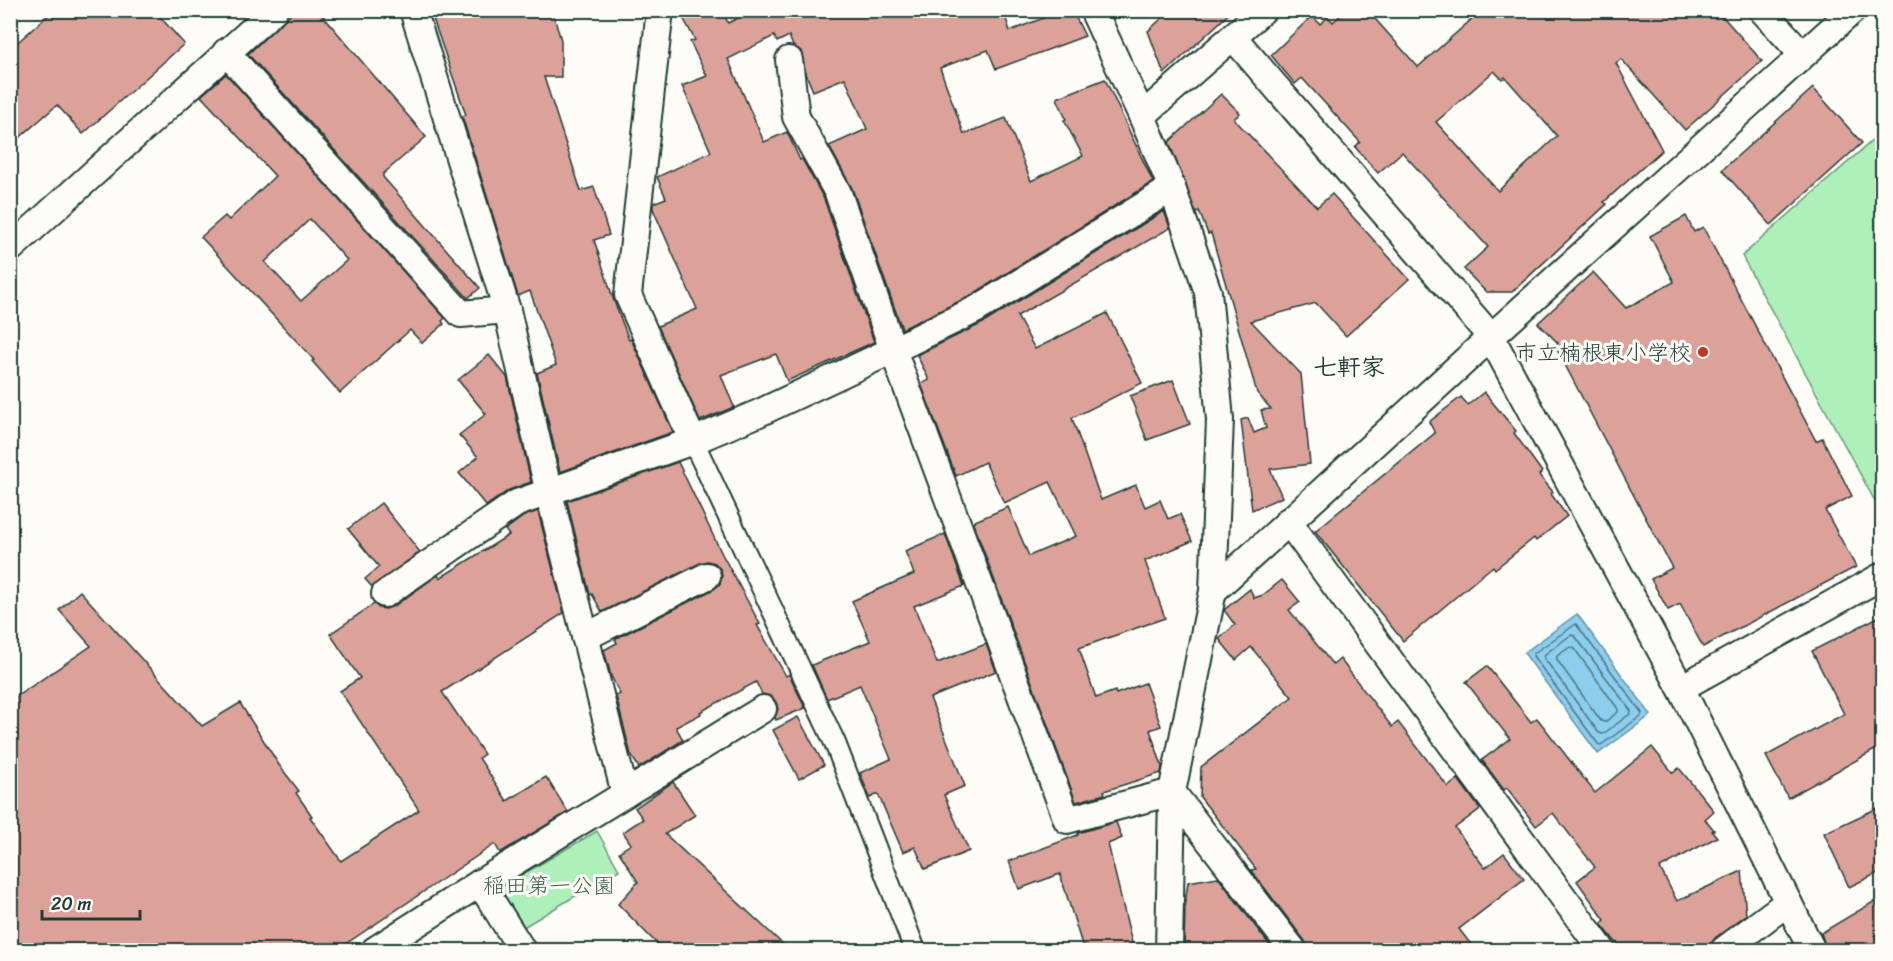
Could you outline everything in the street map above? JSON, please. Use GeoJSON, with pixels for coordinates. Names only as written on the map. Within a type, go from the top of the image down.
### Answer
{"type":"FeatureCollection","features":[{"type":"Feature","properties":{"kind":"street"},"geometry":{"type":"LineString","coordinates":[[10,249],[274,10]]}},
{"type":"Feature","properties":{"kind":"street"},"geometry":{"type":"LineString","coordinates":[[412,10],[507,310],[549,493],[625,794]]}},
{"type":"Feature","properties":{"kind":"street"},"geometry":{"type":"LineString","coordinates":[[660,10],[627,295],[835,743],[915,951]]}},
{"type":"Feature","properties":{"kind":"street"},"geometry":{"type":"LineString","coordinates":[[1093,10],[1172,188],[1208,292],[1220,420],[1213,591],[1172,792],[1169,951]]}},
{"type":"Feature","properties":{"kind":"street"},"geometry":{"type":"LineString","coordinates":[[1142,116],[1263,10]]}},
{"type":"Feature","properties":{"kind":"street"},"geometry":{"type":"LineString","coordinates":[[1762,10],[1803,56]]}},
{"type":"Feature","properties":{"kind":"street"},"geometry":{"type":"LineString","coordinates":[[1213,591],[1853,10]]}},
{"type":"Feature","properties":{"kind":"street"},"geometry":{"type":"LineString","coordinates":[[1233,37],[1491,337],[1681,688],[1812,951]]}},
{"type":"Feature","properties":{"kind":"street"},"geometry":{"type":"LineString","coordinates":[[226,52],[461,314],[507,310]]}},
{"type":"Feature","properties":{"kind":"street"},"geometry":{"type":"LineString","coordinates":[[789,60],[796,117],[837,193],[1067,820],[1172,792]]}},
{"type":"Feature","properties":{"kind":"street"},"geometry":{"type":"LineString","coordinates":[[385,594],[517,503],[693,441],[759,413],[893,350],[978,309],[1172,188]]}},
{"type":"Feature","properties":{"kind":"street"},"geometry":{"type":"LineString","coordinates":[[1288,521],[1602,951]]}},
{"type":"Feature","properties":{"kind":"street"},"geometry":{"type":"LineString","coordinates":[[585,637],[707,576]]}},
{"type":"Feature","properties":{"kind":"street"},"geometry":{"type":"LineString","coordinates":[[1681,688],[1882,576]]}},
{"type":"Feature","properties":{"kind":"street"},"geometry":{"type":"LineString","coordinates":[[375,951],[480,883],[763,709]]}},
{"type":"Feature","properties":{"kind":"street"},"geometry":{"type":"LineString","coordinates":[[1172,792],[1293,951]]}},
{"type":"Feature","properties":{"kind":"street"},"geometry":{"type":"LineString","coordinates":[[480,883],[522,951]]}},
{"type":"Feature","properties":{"kind":"street"},"geometry":{"type":"LineString","coordinates":[[1724,951],[1788,902]]}},
{"type":"Feature","properties":{"kind":"green space"},"geometry":{"type":"Polygon","coordinates":[[[1882,132],[1882,504],[1878,507],[1742,256],[1882,132]]]}},
{"type":"Feature","properties":{"kind":"green space","name":"稲田第一公園"},"geometry":{"type":"Polygon","coordinates":[[[597,831],[619,870],[522,928],[498,889],[597,831]]]}},
{"type":"Feature","properties":{"kind":"water"},"geometry":{"type":"Polygon","coordinates":[[[1577,614],[1651,715],[1598,754],[1524,653],[1577,614]]]}},
{"type":"Feature","properties":{"kind":"building"},"geometry":{"type":"Polygon","coordinates":[[[54,10],[154,10],[184,44],[83,134],[57,105],[10,146],[10,49],[54,10]]]}},
{"type":"Feature","properties":{"kind":"building"},"geometry":{"type":"Polygon","coordinates":[[[295,10],[318,10],[426,137],[383,174],[383,177],[480,288],[468,298],[248,54],[295,10]]]}},
{"type":"Feature","properties":{"kind":"building"},"geometry":{"type":"Polygon","coordinates":[[[430,10],[552,10],[561,40],[561,77],[544,77],[581,191],[594,187],[609,235],[594,240],[614,301],[629,340],[631,339],[673,432],[560,472],[537,373],[556,365],[530,291],[518,296],[462,116],[466,115],[430,10]]]}},
{"type":"Feature","properties":{"kind":"building"},"geometry":{"type":"Polygon","coordinates":[[[679,10],[722,10],[728,23],[754,10],[912,10],[915,18],[936,10],[1003,10],[1010,31],[1064,10],[1072,10],[1085,36],[996,69],[988,50],[940,68],[964,134],[1006,118],[1031,181],[1083,156],[1064,120],[1066,119],[1057,98],[1105,79],[1153,182],[970,296],[902,329],[852,188],[829,146],[867,129],[845,78],[813,91],[806,74],[801,51],[793,46],[789,36],[777,42],[774,36],[728,59],[764,142],[787,132],[800,160],[802,159],[824,199],[874,342],[787,381],[776,354],[721,375],[734,407],[700,421],[658,326],[697,309],[653,209],[653,203],[666,198],[657,177],[711,152],[682,86],[707,76],[690,42],[695,40],[679,10]]]}},
{"type":"Feature","properties":{"kind":"building"},"geometry":{"type":"Polygon","coordinates":[[[1171,10],[1233,10],[1164,74],[1148,31],[1171,10]]]}},
{"type":"Feature","properties":{"kind":"building"},"geometry":{"type":"Polygon","coordinates":[[[1346,10],[1367,10],[1418,67],[1482,10],[1717,10],[1762,61],[1685,130],[1621,59],[1616,63],[1662,150],[1604,202],[1607,204],[1512,292],[1486,292],[1464,269],[1488,247],[1402,152],[1378,173],[1355,147],[1360,142],[1302,78],[1295,84],[1271,55],[1312,16],[1320,24],[1328,17],[1333,22],[1346,10]],[[1494,71],[1436,122],[1498,191],[1557,136],[1505,77],[1502,79],[1494,71]]]}},
{"type":"Feature","properties":{"kind":"building"},"geometry":{"type":"Polygon","coordinates":[[[226,74],[445,318],[442,321],[444,324],[422,343],[410,330],[340,393],[312,361],[314,360],[201,237],[225,216],[229,220],[275,176],[201,96],[226,74]],[[310,219],[265,262],[301,301],[347,260],[310,219]]]}},
{"type":"Feature","properties":{"kind":"building"},"geometry":{"type":"Polygon","coordinates":[[[1813,88],[1862,143],[1771,225],[1722,170],[1813,88]]]}},
{"type":"Feature","properties":{"kind":"building"},"geometry":{"type":"Polygon","coordinates":[[[1221,94],[1240,113],[1234,119],[1317,207],[1332,194],[1409,279],[1346,336],[1316,303],[1251,321],[1301,374],[1310,464],[1270,469],[1282,497],[1252,510],[1241,420],[1248,418],[1254,433],[1266,428],[1261,410],[1271,409],[1257,393],[1211,233],[1208,234],[1199,211],[1196,213],[1169,142],[1221,94]]]}},
{"type":"Feature","properties":{"kind":"building"},"geometry":{"type":"Polygon","coordinates":[[[1164,211],[1170,228],[1017,316],[1035,349],[1107,313],[1142,383],[1072,418],[1101,500],[1136,485],[1145,507],[1160,500],[1168,519],[1180,514],[1192,541],[1145,561],[1165,618],[1079,648],[1096,698],[1115,691],[1116,694],[1145,683],[1161,726],[1150,730],[1162,766],[1161,773],[1076,802],[973,522],[1008,507],[1029,556],[1076,536],[1050,482],[1004,503],[985,462],[956,476],[921,384],[929,380],[917,355],[985,322],[1164,211]]]}},
{"type":"Feature","properties":{"kind":"building"},"geometry":{"type":"Polygon","coordinates":[[[1686,216],[1694,232],[1703,227],[1816,441],[1822,438],[1852,496],[1825,510],[1856,567],[1703,647],[1680,604],[1668,610],[1651,579],[1672,568],[1555,346],[1558,343],[1538,323],[1593,272],[1626,308],[1674,282],[1650,236],[1686,216]]]}},
{"type":"Feature","properties":{"kind":"building"},"geometry":{"type":"Polygon","coordinates":[[[489,355],[507,377],[531,482],[509,490],[486,506],[459,473],[478,457],[459,435],[486,414],[458,380],[489,355]]]}},
{"type":"Feature","properties":{"kind":"building"},"geometry":{"type":"Polygon","coordinates":[[[1173,380],[1190,424],[1147,440],[1130,396],[1173,380]]]}},
{"type":"Feature","properties":{"kind":"building"},"geometry":{"type":"Polygon","coordinates":[[[1484,392],[1516,431],[1514,433],[1542,472],[1539,475],[1553,492],[1551,494],[1567,516],[1536,541],[1534,538],[1495,569],[1493,566],[1403,641],[1315,531],[1435,433],[1429,422],[1461,397],[1468,405],[1484,392]]]}},
{"type":"Feature","properties":{"kind":"building"},"geometry":{"type":"Polygon","coordinates":[[[678,462],[722,554],[760,624],[757,625],[786,676],[789,674],[805,708],[776,720],[778,709],[776,702],[771,696],[762,694],[756,682],[676,727],[683,740],[639,768],[631,755],[616,696],[620,694],[611,676],[604,650],[617,643],[615,639],[714,589],[720,584],[721,570],[715,563],[707,561],[700,563],[602,612],[592,594],[590,595],[567,501],[678,462]]]}},
{"type":"Feature","properties":{"kind":"building"},"geometry":{"type":"Polygon","coordinates":[[[381,503],[420,552],[372,587],[365,579],[379,567],[348,529],[381,503]]]}},
{"type":"Feature","properties":{"kind":"building"},"geometry":{"type":"Polygon","coordinates":[[[538,511],[564,613],[442,692],[484,754],[479,758],[507,801],[546,777],[568,812],[500,853],[495,844],[335,951],[10,951],[10,701],[91,646],[59,610],[80,591],[202,726],[240,703],[279,765],[299,791],[296,793],[312,816],[310,817],[341,861],[419,810],[340,691],[360,678],[330,634],[374,604],[386,609],[394,606],[438,575],[440,578],[509,535],[505,530],[524,516],[538,511]]]}},
{"type":"Feature","properties":{"kind":"building"},"geometry":{"type":"Polygon","coordinates":[[[945,534],[964,586],[914,606],[937,663],[986,644],[996,671],[930,698],[965,786],[944,795],[969,851],[925,869],[915,847],[903,852],[878,794],[870,798],[860,773],[891,759],[860,685],[827,699],[812,665],[870,641],[852,601],[914,574],[905,551],[945,534]]]}},
{"type":"Feature","properties":{"kind":"building"},"geometry":{"type":"Polygon","coordinates":[[[1282,580],[1300,602],[1289,610],[1333,665],[1340,659],[1392,727],[1398,722],[1448,787],[1458,779],[1480,809],[1455,828],[1485,868],[1504,853],[1524,879],[1459,929],[1476,951],[1308,951],[1305,941],[1251,870],[1256,869],[1200,797],[1201,767],[1292,697],[1251,647],[1236,660],[1219,639],[1235,625],[1224,610],[1250,589],[1254,598],[1263,595],[1282,580]]]}},
{"type":"Feature","properties":{"kind":"building"},"geometry":{"type":"Polygon","coordinates":[[[1882,615],[1882,746],[1788,798],[1766,756],[1844,714],[1812,651],[1882,615]]]}},
{"type":"Feature","properties":{"kind":"building"},"geometry":{"type":"Polygon","coordinates":[[[1487,666],[1531,722],[1537,718],[1595,793],[1652,747],[1673,773],[1679,768],[1714,811],[1705,819],[1717,837],[1660,868],[1677,901],[1742,871],[1746,915],[1715,938],[1709,951],[1623,951],[1601,924],[1605,920],[1577,881],[1595,867],[1553,813],[1536,826],[1507,788],[1504,790],[1482,760],[1510,739],[1466,682],[1487,666]]]}},
{"type":"Feature","properties":{"kind":"building"},"geometry":{"type":"Polygon","coordinates":[[[798,717],[824,765],[799,779],[773,730],[798,717]]]}},
{"type":"Feature","properties":{"kind":"building"},"geometry":{"type":"Polygon","coordinates":[[[673,782],[695,815],[665,834],[790,951],[664,951],[618,904],[638,882],[619,852],[631,844],[623,832],[643,819],[635,808],[673,782]]]}},
{"type":"Feature","properties":{"kind":"building"},"geometry":{"type":"Polygon","coordinates":[[[1882,806],[1882,871],[1849,887],[1824,833],[1882,806]]]}},
{"type":"Feature","properties":{"kind":"building"},"geometry":{"type":"Polygon","coordinates":[[[1116,822],[1122,838],[1108,844],[1134,951],[1084,951],[1060,874],[1019,889],[1009,861],[1078,835],[1078,833],[1116,822]]]}},
{"type":"Feature","properties":{"kind":"building"},"geometry":{"type":"Polygon","coordinates":[[[1218,877],[1274,951],[1184,951],[1188,882],[1218,877]]]}},
{"type":"Feature","properties":{"kind":"building"},"geometry":{"type":"Polygon","coordinates":[[[1875,901],[1882,915],[1882,951],[1827,951],[1821,933],[1875,901]]]}},
{"type":"Feature","properties":{"kind":"place","name":"市立楠根東小学校"},"geometry":{"type":"Point","coordinates":[1703,352]}},
{"type":"Feature","properties":{"kind":"district","name":"七軒家"},"geometry":{"type":"Point","coordinates":[1349,367]}}]}
